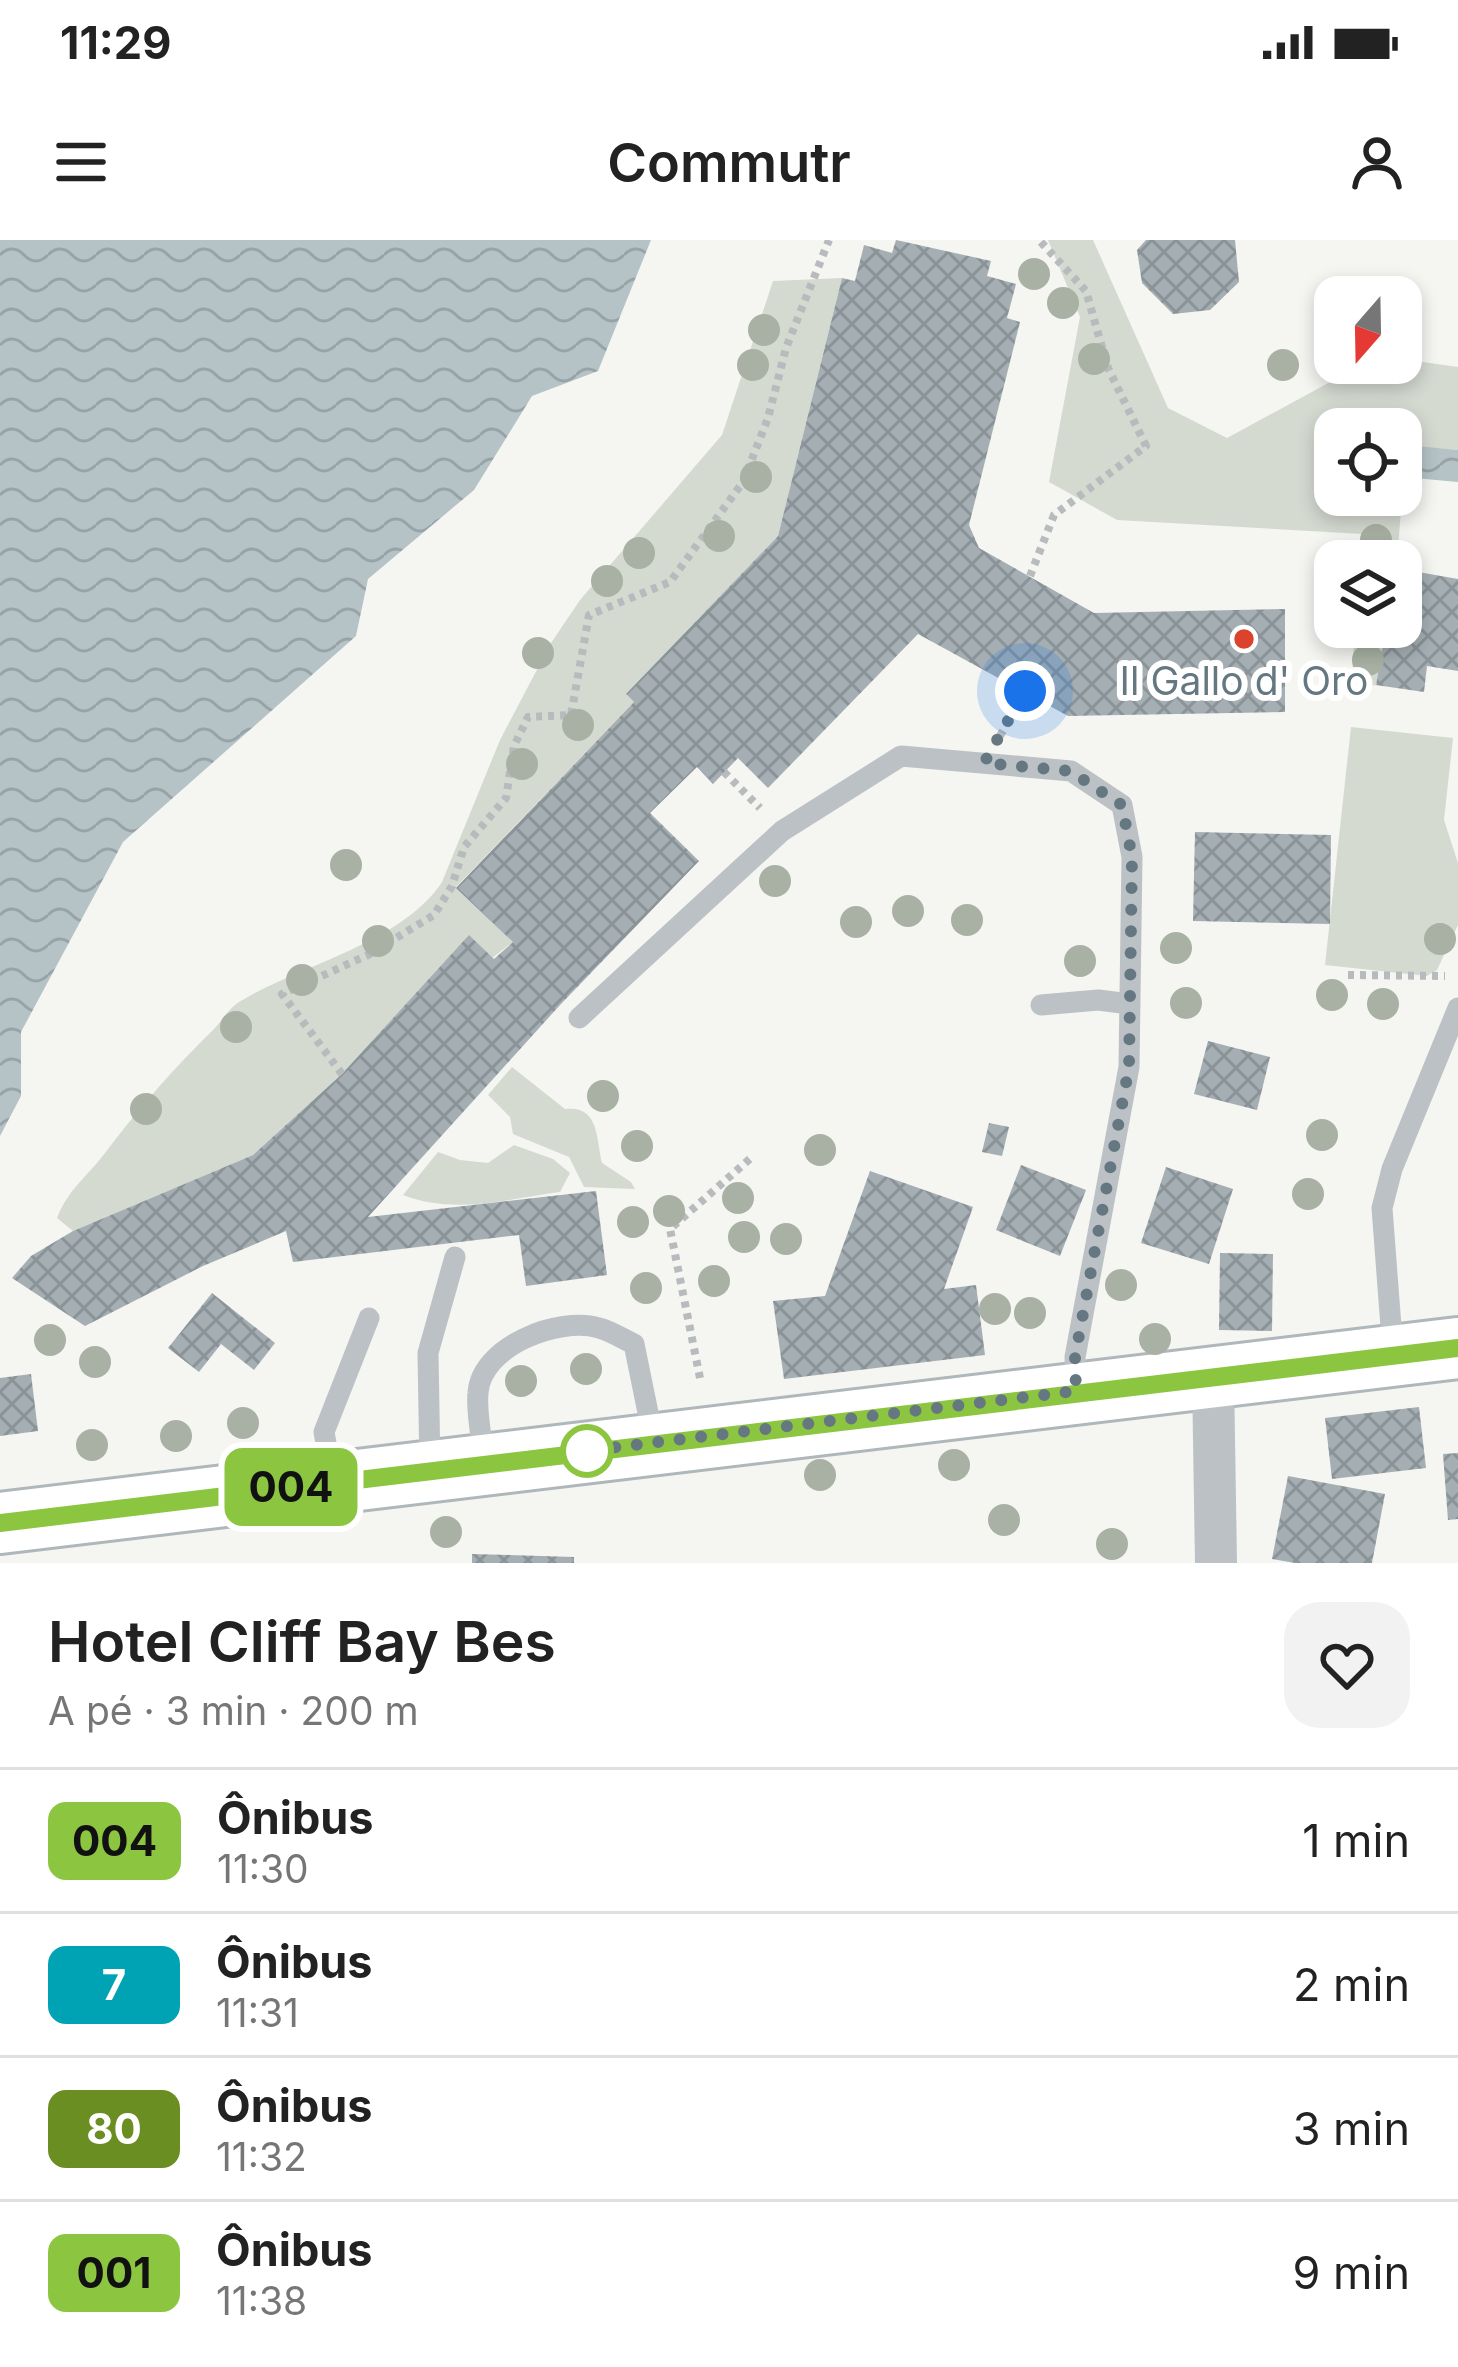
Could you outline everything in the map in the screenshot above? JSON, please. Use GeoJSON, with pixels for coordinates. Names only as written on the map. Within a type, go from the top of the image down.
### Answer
{"type":"FeatureCollection","features":[{"type":"Feature","properties":{"kind":"main road"},"geometry":{"type":"LineString","coordinates":[[0,1523],[1458,1348]]}},
{"type":"Feature","properties":{"kind":"street"},"geometry":{"type":"LineString","coordinates":[[1214,1376],[1216,1563]]}},
{"type":"Feature","properties":{"kind":"lane"},"geometry":{"type":"LineString","coordinates":[[579,1018],[782,831],[901,756],[1070,771],[1122,805],[1132,857],[1129,1067],[1075,1357],[1076,1391]]}},
{"type":"Feature","properties":{"kind":"lane"},"geometry":{"type":"LineString","coordinates":[[1041,1005],[1098,1000],[1130,1004]]}},
{"type":"Feature","properties":{"kind":"lane"},"geometry":{"type":"LineString","coordinates":[[1393,1356],[1382,1208],[1392,1169],[1458,1008]]}},
{"type":"Feature","properties":{"kind":"lane"},"geometry":{"type":"LineString","coordinates":[[455,1257],[428,1352],[457,1467]]}},
{"type":"Feature","properties":{"kind":"lane"},"geometry":{"type":"LineString","coordinates":[[333,1482],[324,1432],[369,1318]]}},
{"type":"Feature","properties":{"kind":"lane"},"geometry":{"type":"LineString","coordinates":[[457,1467],[488,1363],[511,1343],[574,1325],[598,1328],[634,1344],[654,1443]]}},
{"type":"Feature","properties":{"kind":"path"},"geometry":{"type":"LineString","coordinates":[[342,1074],[282,994],[368,955],[434,915],[452,886],[464,847],[506,798],[514,746],[528,717],[571,716],[590,615],[670,582],[743,482],[768,418],[786,348],[829,240]]}},
{"type":"Feature","properties":{"kind":"path"},"geometry":{"type":"LineString","coordinates":[[1030,576],[1054,515],[1146,446],[1108,368],[1086,291],[1039,240]]}},
{"type":"Feature","properties":{"kind":"path"},"geometry":{"type":"LineString","coordinates":[[984,763],[1025,691]]}},
{"type":"Feature","properties":{"kind":"path"},"geometry":{"type":"LineString","coordinates":[[724,772],[782,831]]}},
{"type":"Feature","properties":{"kind":"path"},"geometry":{"type":"LineString","coordinates":[[1348,975],[1458,976]]}},
{"type":"Feature","properties":{"kind":"path"},"geometry":{"type":"LineString","coordinates":[[700,1378],[670,1229],[752,1157]]}},
{"type":"Feature","properties":{"kind":"shaded area"},"geometry":{"type":"Polygon","coordinates":[[[1048,240],[1093,240],[1168,408],[1227,438],[1326,384],[1422,384],[1422,362],[1458,367],[1458,450],[1422,447],[1422,408],[1314,408],[1314,516],[1401,516],[1399,540],[1117,520],[1049,482],[1080,317],[1048,240]]]}},
{"type":"Feature","properties":{"kind":"shaded area"},"geometry":{"type":"Polygon","coordinates":[[[842,278],[778,536],[626,694],[634,702],[456,887],[513,942],[342,1074],[253,1155],[73,1231],[57,1218],[72,1191],[144,1104],[235,1005],[376,937],[424,903],[442,882],[500,740],[551,643],[580,600],[722,435],[773,281],[842,278]]]}},
{"type":"Feature","properties":{"kind":"shaded area"},"geometry":{"type":"Polygon","coordinates":[[[1354,648],[1382,648],[1376,685],[1351,689],[1354,648]]]}},
{"type":"Feature","properties":{"kind":"shaded area"},"geometry":{"type":"Polygon","coordinates":[[[1351,727],[1453,738],[1444,820],[1458,863],[1458,925],[1437,970],[1427,976],[1325,965],[1351,727]]]}},
{"type":"Feature","properties":{"kind":"shaded area"},"geometry":{"type":"Polygon","coordinates":[[[512,1067],[565,1109],[590,1117],[602,1163],[635,1189],[584,1187],[569,1157],[513,1134],[510,1117],[488,1095],[512,1067]]]}},
{"type":"Feature","properties":{"kind":"shaded area"},"geometry":{"type":"Polygon","coordinates":[[[514,1145],[553,1159],[570,1173],[560,1192],[461,1205],[403,1195],[438,1152],[488,1163],[514,1145]]]}},
{"type":"Feature","properties":{"kind":"water"},"geometry":{"type":"Polygon","coordinates":[[[0,240],[651,240],[598,371],[532,396],[474,490],[368,579],[356,636],[123,842],[21,1032],[21,1096],[0,1136],[0,240]]]}},
{"type":"Feature","properties":{"kind":"water"},"geometry":{"type":"Polygon","coordinates":[[[1422,447],[1458,450],[1458,482],[1422,479],[1422,447]]]}},
{"type":"Feature","properties":{"kind":"building"},"geometry":{"type":"Polygon","coordinates":[[[896,240],[991,261],[987,276],[1016,284],[1007,318],[1020,322],[969,525],[979,548],[1094,613],[1285,609],[1285,712],[1068,716],[918,634],[768,788],[738,758],[713,784],[697,767],[650,813],[699,861],[560,1005],[368,1217],[596,1191],[607,1275],[526,1286],[519,1235],[293,1262],[286,1231],[203,1266],[85,1326],[12,1278],[31,1256],[73,1231],[253,1155],[342,1074],[469,935],[494,959],[513,942],[456,888],[634,702],[626,694],[778,536],[842,278],[855,281],[864,245],[892,253],[896,240]]]}},
{"type":"Feature","properties":{"kind":"building"},"geometry":{"type":"Polygon","coordinates":[[[1146,240],[1235,240],[1239,282],[1210,310],[1173,314],[1142,283],[1137,250],[1146,240]]]}},
{"type":"Feature","properties":{"kind":"building"},"geometry":{"type":"Polygon","coordinates":[[[1422,573],[1458,579],[1458,671],[1427,666],[1424,692],[1376,685],[1382,648],[1422,648],[1422,573]]]}},
{"type":"Feature","properties":{"kind":"building"},"geometry":{"type":"Polygon","coordinates":[[[1195,832],[1331,835],[1330,924],[1193,921],[1195,832]]]}},
{"type":"Feature","properties":{"kind":"building"},"geometry":{"type":"Polygon","coordinates":[[[1208,1041],[1270,1057],[1257,1110],[1194,1094],[1208,1041]]]}},
{"type":"Feature","properties":{"kind":"building"},"geometry":{"type":"Polygon","coordinates":[[[989,1123],[1009,1127],[1002,1156],[982,1152],[989,1123]]]}},
{"type":"Feature","properties":{"kind":"building"},"geometry":{"type":"Polygon","coordinates":[[[1021,1165],[1086,1190],[1060,1256],[996,1230],[1021,1165]]]}},
{"type":"Feature","properties":{"kind":"building"},"geometry":{"type":"Polygon","coordinates":[[[1166,1167],[1233,1189],[1209,1264],[1141,1243],[1166,1167]]]}},
{"type":"Feature","properties":{"kind":"building"},"geometry":{"type":"Polygon","coordinates":[[[870,1171],[973,1207],[944,1289],[976,1285],[985,1355],[784,1379],[773,1301],[825,1296],[870,1171]]]}},
{"type":"Feature","properties":{"kind":"building"},"geometry":{"type":"Polygon","coordinates":[[[1220,1253],[1273,1254],[1272,1331],[1219,1330],[1220,1253]]]}},
{"type":"Feature","properties":{"kind":"building"},"geometry":{"type":"Polygon","coordinates":[[[212,1293],[275,1343],[254,1370],[221,1344],[199,1372],[168,1348],[212,1293]]]}},
{"type":"Feature","properties":{"kind":"building"},"geometry":{"type":"Polygon","coordinates":[[[31,1374],[38,1431],[0,1436],[0,1378],[31,1374]]]}},
{"type":"Feature","properties":{"kind":"building"},"geometry":{"type":"Polygon","coordinates":[[[1419,1407],[1426,1468],[1332,1479],[1325,1418],[1419,1407]]]}},
{"type":"Feature","properties":{"kind":"building"},"geometry":{"type":"Polygon","coordinates":[[[1458,1453],[1458,1519],[1448,1520],[1443,1454],[1458,1453]]]}},
{"type":"Feature","properties":{"kind":"building"},"geometry":{"type":"Polygon","coordinates":[[[1288,1476],[1385,1494],[1372,1563],[1272,1559],[1288,1476]]]}},
{"type":"Feature","properties":{"kind":"building"},"geometry":{"type":"Polygon","coordinates":[[[472,1554],[574,1557],[574,1563],[472,1563],[472,1554]]]}},
{"type":"Feature","properties":{"kind":"bus line","name":"004"},"geometry":{"type":"LineString","coordinates":[[0,1523],[1458,1348]]}},
{"type":"Feature","properties":{"kind":"place","name":"Il Gallo d' Oro"},"geometry":{"type":"Point","coordinates":[1244,639]}},
{"type":"Feature","properties":{"kind":"route"},"geometry":{"type":"LineString","coordinates":[[587,1451],[569,1453],[1076,1391],[1075,1357],[1129,1067],[1132,857],[1122,805],[1070,771],[984,763],[1025,691]]}}]}
